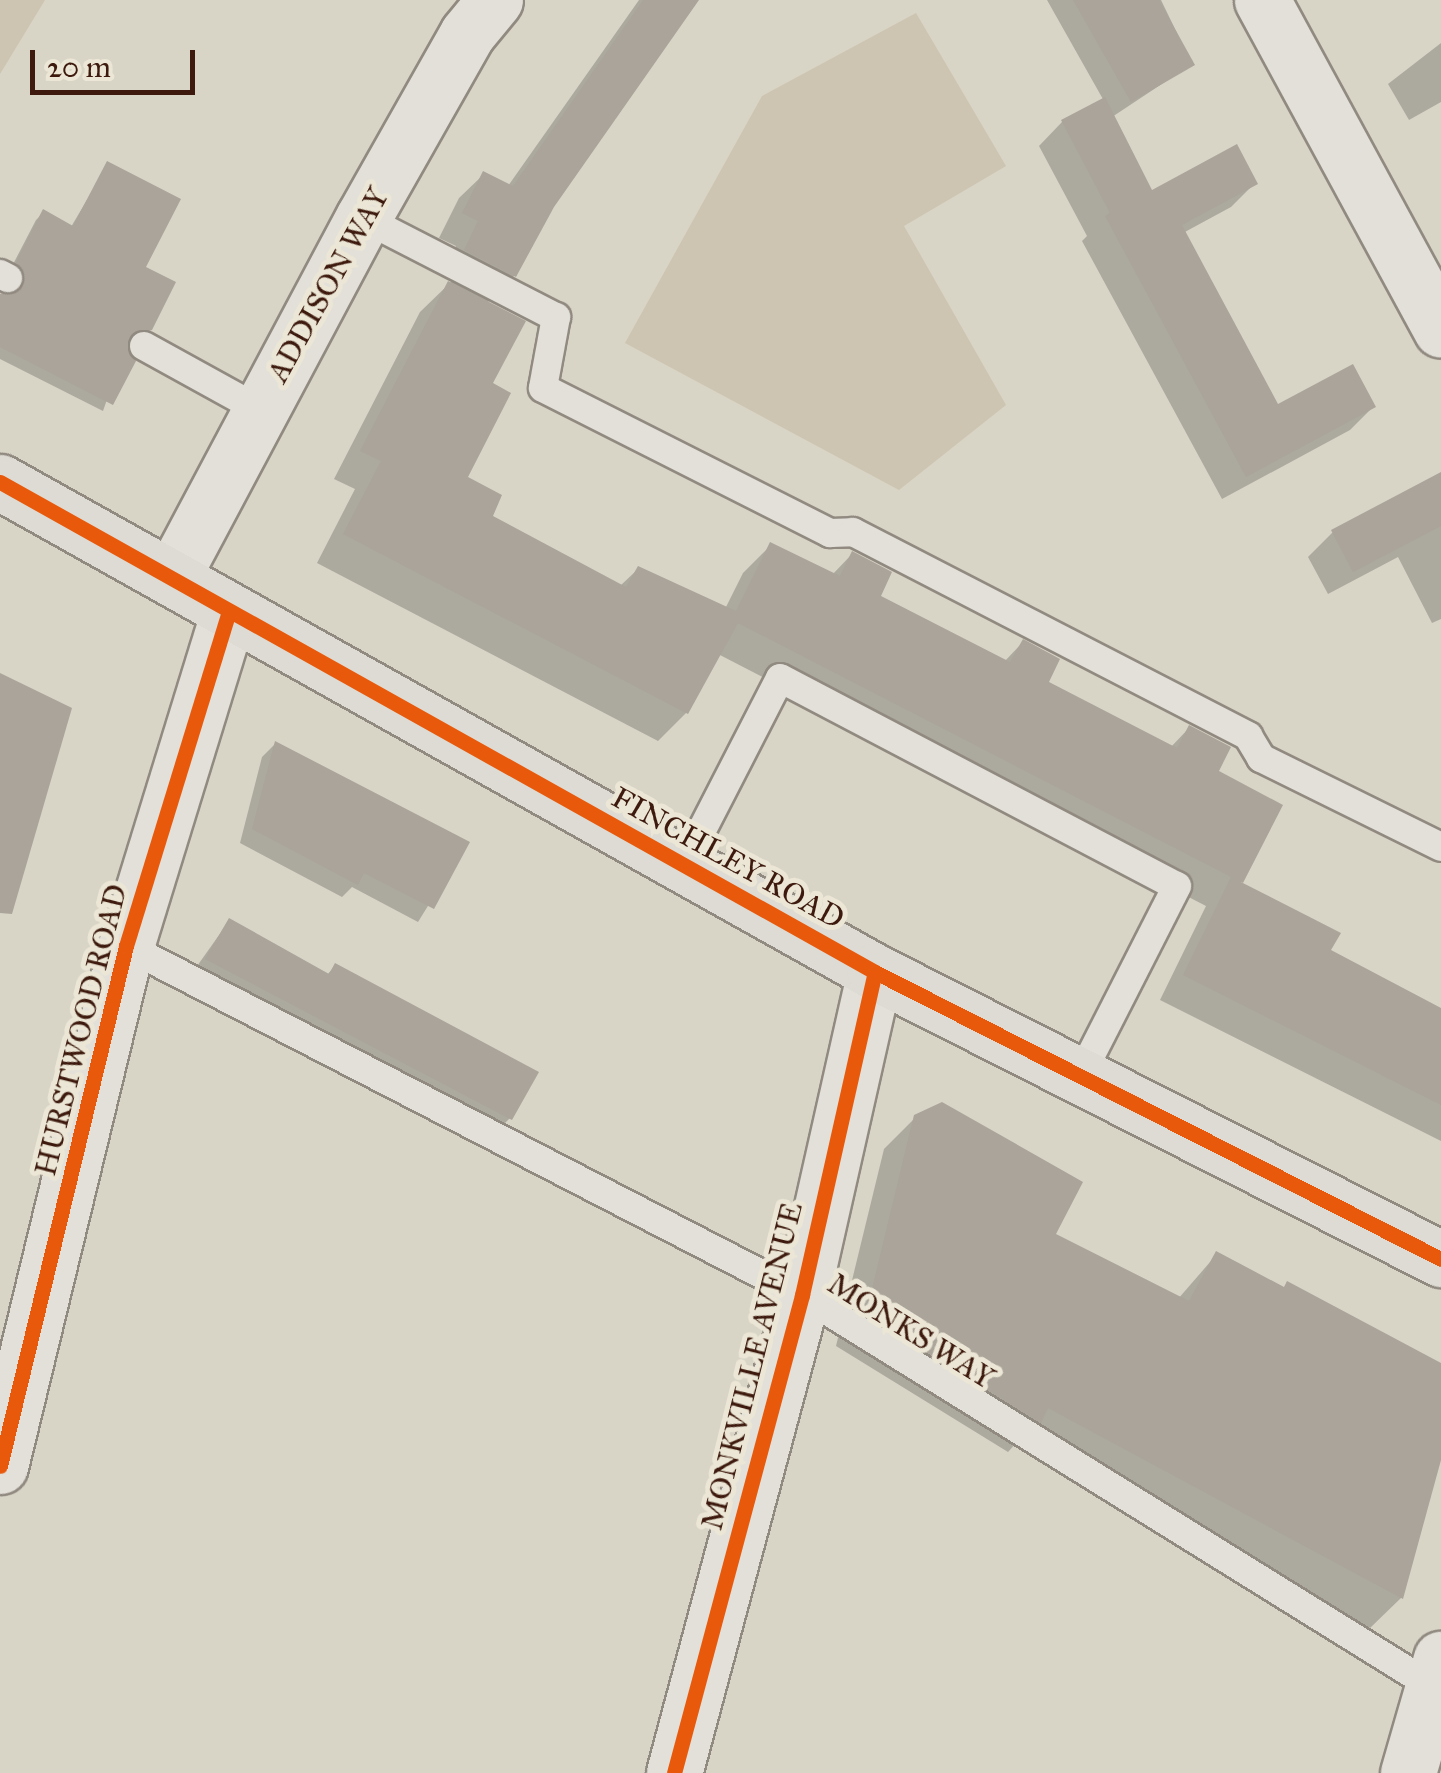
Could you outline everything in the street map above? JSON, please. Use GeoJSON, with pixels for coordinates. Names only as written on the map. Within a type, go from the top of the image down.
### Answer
{"type":"FeatureCollection","features":[{"type":"Feature","properties":{"kind":"main road","name":"FINCHLEY ROAD"},"geometry":{"type":"LineString","coordinates":[[0,482],[875,972],[1441,1260]]}},
{"type":"Feature","properties":{"kind":"street","name":"ADDISON WAY"},"geometry":{"type":"LineString","coordinates":[[172,577],[362,218],[467,34],[496,0]]}},
{"type":"Feature","properties":{"kind":"street"},"geometry":{"type":"LineString","coordinates":[[1262,0],[1441,330]]}},
{"type":"Feature","properties":{"kind":"street","name":"HURSTWOOD ROAD"},"geometry":{"type":"LineString","coordinates":[[0,1466],[126,946],[230,612]]}},
{"type":"Feature","properties":{"kind":"street","name":"MONKVILLE AVENUE"},"geometry":{"type":"LineString","coordinates":[[674,1773],[802,1295],[875,972]]}},
{"type":"Feature","properties":{"kind":"street"},"geometry":{"type":"LineString","coordinates":[[1408,1773],[1438,1680]]}},
{"type":"Feature","properties":{"kind":"lane"},"geometry":{"type":"LineString","coordinates":[[362,218],[556,318],[544,388],[830,533],[853,532],[1248,736],[1261,758],[1441,847]]}},
{"type":"Feature","properties":{"kind":"lane"},"geometry":{"type":"LineString","coordinates":[[144,346],[260,410]]}},
{"type":"Feature","properties":{"kind":"lane"},"geometry":{"type":"LineString","coordinates":[[684,865],[780,678],[1177,886],[1079,1078]]}},
{"type":"Feature","properties":{"kind":"lane","name":"MONKS WAY"},"geometry":{"type":"LineString","coordinates":[[126,946],[802,1295],[1438,1680]]}},
{"type":"Feature","properties":{"kind":"shaded area"},"geometry":{"type":"Polygon","coordinates":[[[0,0],[45,0],[0,74],[0,0]]]}},
{"type":"Feature","properties":{"kind":"shaded area"},"geometry":{"type":"Polygon","coordinates":[[[916,13],[1006,166],[904,226],[1006,405],[899,490],[625,343],[762,96],[916,13]]]}},
{"type":"Feature","properties":{"kind":"building"},"geometry":{"type":"Polygon","coordinates":[[[643,0],[699,0],[554,207],[516,277],[464,250],[478,221],[462,213],[483,171],[513,186],[643,0]]]}},
{"type":"Feature","properties":{"kind":"building"},"geometry":{"type":"Polygon","coordinates":[[[1073,0],[1159,0],[1195,65],[1131,102],[1073,0]]]}},
{"type":"Feature","properties":{"kind":"building"},"geometry":{"type":"Polygon","coordinates":[[[1105,97],[1152,190],[1237,144],[1258,184],[1182,225],[1278,404],[1353,364],[1376,407],[1246,477],[1105,216],[1110,213],[1061,120],[1105,97]]]}},
{"type":"Feature","properties":{"kind":"building"},"geometry":{"type":"Polygon","coordinates":[[[107,161],[181,199],[146,267],[176,282],[152,330],[128,338],[136,361],[113,405],[0,347],[0,294],[23,287],[25,276],[16,262],[43,209],[73,226],[107,161]]]}},
{"type":"Feature","properties":{"kind":"building"},"geometry":{"type":"Polygon","coordinates":[[[448,281],[526,321],[493,383],[511,393],[468,477],[502,495],[493,516],[626,587],[638,566],[736,611],[770,542],[840,576],[852,551],[892,572],[881,596],[1010,662],[1023,639],[1060,659],[1049,682],[1177,748],[1189,725],[1231,747],[1219,771],[1283,805],[1243,883],[738,623],[688,714],[343,534],[381,461],[360,451],[448,281]]]}},
{"type":"Feature","properties":{"kind":"building"},"geometry":{"type":"Polygon","coordinates":[[[1441,472],[1441,526],[1353,572],[1331,530],[1441,472]]]}},
{"type":"Feature","properties":{"kind":"building"},"geometry":{"type":"Polygon","coordinates":[[[0,673],[72,708],[12,914],[0,913],[0,673]]]}},
{"type":"Feature","properties":{"kind":"building"},"geometry":{"type":"Polygon","coordinates":[[[275,741],[470,842],[434,909],[364,873],[358,885],[252,829],[275,741]]]}},
{"type":"Feature","properties":{"kind":"building"},"geometry":{"type":"Polygon","coordinates":[[[1231,877],[1341,933],[1331,950],[1441,1008],[1441,1105],[1183,975],[1231,877]]]}},
{"type":"Feature","properties":{"kind":"building"},"geometry":{"type":"Polygon","coordinates":[[[229,918],[329,974],[335,963],[539,1072],[512,1120],[205,959],[229,918]]]}},
{"type":"Feature","properties":{"kind":"building"},"geometry":{"type":"Polygon","coordinates":[[[942,1102],[1083,1182],[1056,1234],[1189,1301],[1216,1251],[1284,1287],[1287,1281],[1441,1363],[1441,1460],[1403,1599],[1048,1408],[1041,1423],[866,1314],[914,1115],[942,1102]]]}},
{"type":"Feature","properties":{"kind":"cycle path"},"geometry":{"type":"LineString","coordinates":[[0,482],[875,972],[1441,1259]]}},
{"type":"Feature","properties":{"kind":"cycle path"},"geometry":{"type":"LineString","coordinates":[[0,1466],[126,946],[229,612]]}},
{"type":"Feature","properties":{"kind":"cycle path"},"geometry":{"type":"LineString","coordinates":[[674,1773],[802,1295],[875,972]]}}]}
